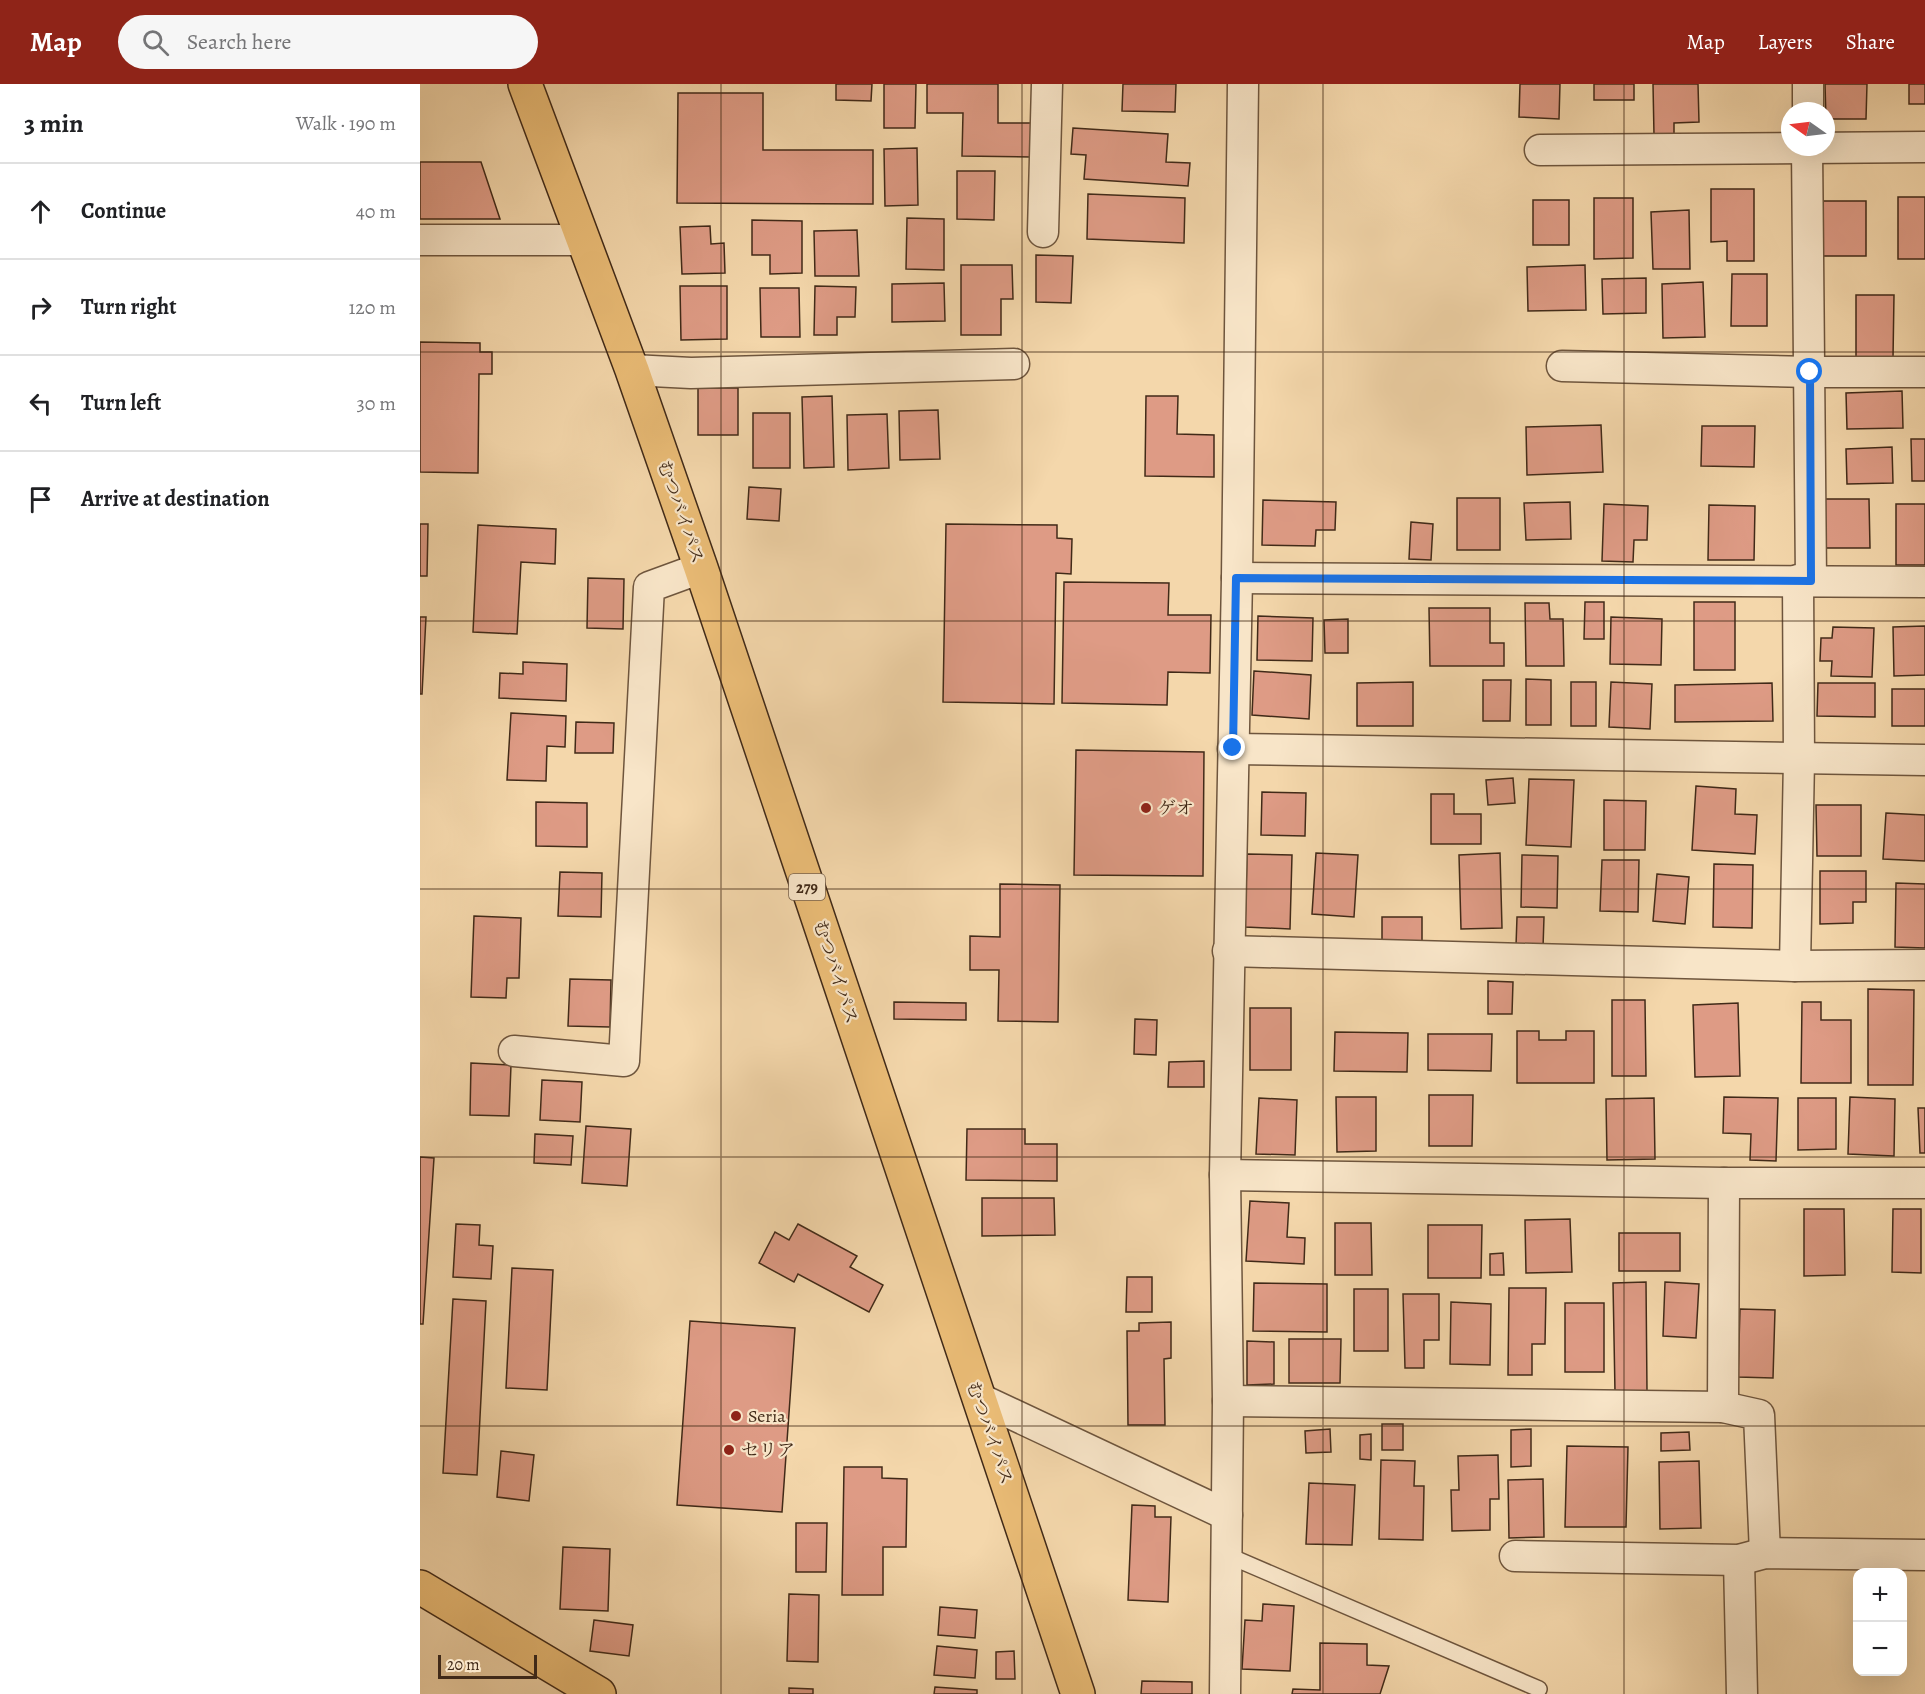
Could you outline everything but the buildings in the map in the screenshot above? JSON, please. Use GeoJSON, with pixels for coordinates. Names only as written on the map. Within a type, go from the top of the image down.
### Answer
{"type":"FeatureCollection","features":[{"type":"Feature","properties":{"kind":"main road","name":"むつバイパス"},"geometry":{"type":"LineString","coordinates":[[525,84],[632,370],[701,568],[1078,1694]]}},
{"type":"Feature","properties":{"kind":"main road"},"geometry":{"type":"LineString","coordinates":[[420,1587],[599,1694]]}},
{"type":"Feature","properties":{"kind":"street"},"geometry":{"type":"LineString","coordinates":[[1043,232],[1047,84]]}},
{"type":"Feature","properties":{"kind":"street"},"geometry":{"type":"LineString","coordinates":[[1225,1694],[1228,1401],[1225,1175],[1243,84]]}},
{"type":"Feature","properties":{"kind":"street"},"geometry":{"type":"LineString","coordinates":[[1808,84],[1808,102]]}},
{"type":"Feature","properties":{"kind":"street"},"geometry":{"type":"LineString","coordinates":[[1835,148],[1925,147]]}},
{"type":"Feature","properties":{"kind":"street"},"geometry":{"type":"LineString","coordinates":[[1540,150],[1781,148]]}},
{"type":"Feature","properties":{"kind":"street"},"geometry":{"type":"LineString","coordinates":[[1795,966],[1810,372],[1807,156]]}},
{"type":"Feature","properties":{"kind":"street"},"geometry":{"type":"LineString","coordinates":[[420,240],[583,240]]}},
{"type":"Feature","properties":{"kind":"street"},"geometry":{"type":"LineString","coordinates":[[632,370],[691,373],[1014,364]]}},
{"type":"Feature","properties":{"kind":"street"},"geometry":{"type":"LineString","coordinates":[[1562,366],[1810,372],[1925,372]]}},
{"type":"Feature","properties":{"kind":"street"},"geometry":{"type":"LineString","coordinates":[[513,1051],[624,1061],[649,587],[701,568]]}},
{"type":"Feature","properties":{"kind":"street"},"geometry":{"type":"LineString","coordinates":[[1236,578],[1925,582]]}},
{"type":"Feature","properties":{"kind":"street"},"geometry":{"type":"LineString","coordinates":[[1233,748],[1925,760]]}},
{"type":"Feature","properties":{"kind":"street"},"geometry":{"type":"LineString","coordinates":[[1228,951],[1795,966],[1925,965]]}},
{"type":"Feature","properties":{"kind":"street"},"geometry":{"type":"LineString","coordinates":[[1225,1175],[1925,1184]]}},
{"type":"Feature","properties":{"kind":"street"},"geometry":{"type":"LineString","coordinates":[[1723,1407],[1724,1183]]}},
{"type":"Feature","properties":{"kind":"street"},"geometry":{"type":"LineString","coordinates":[[978,1398],[1227,1515]]}},
{"type":"Feature","properties":{"kind":"street"},"geometry":{"type":"LineString","coordinates":[[1228,1401],[1723,1407],[1759,1415],[1742,1694]]}},
{"type":"Feature","properties":{"kind":"street"},"geometry":{"type":"LineString","coordinates":[[1515,1556],[1925,1555]]}},
{"type":"Feature","properties":{"kind":"lane"},"geometry":{"type":"LineString","coordinates":[[1227,1555],[1539,1689]]}},
{"type":"Feature","properties":{"kind":"place","name":"ゲオ"},"geometry":{"type":"Point","coordinates":[1146,808]}},
{"type":"Feature","properties":{"kind":"place","name":"Seria"},"geometry":{"type":"Point","coordinates":[736,1416]}},
{"type":"Feature","properties":{"kind":"place","name":"セリア"},"geometry":{"type":"Point","coordinates":[729,1450]}},
{"type":"Feature","properties":{"kind":"route"},"geometry":{"type":"LineString","coordinates":[[1233,748],[1236,578],[1811,581],[1810,372]]}}]}
